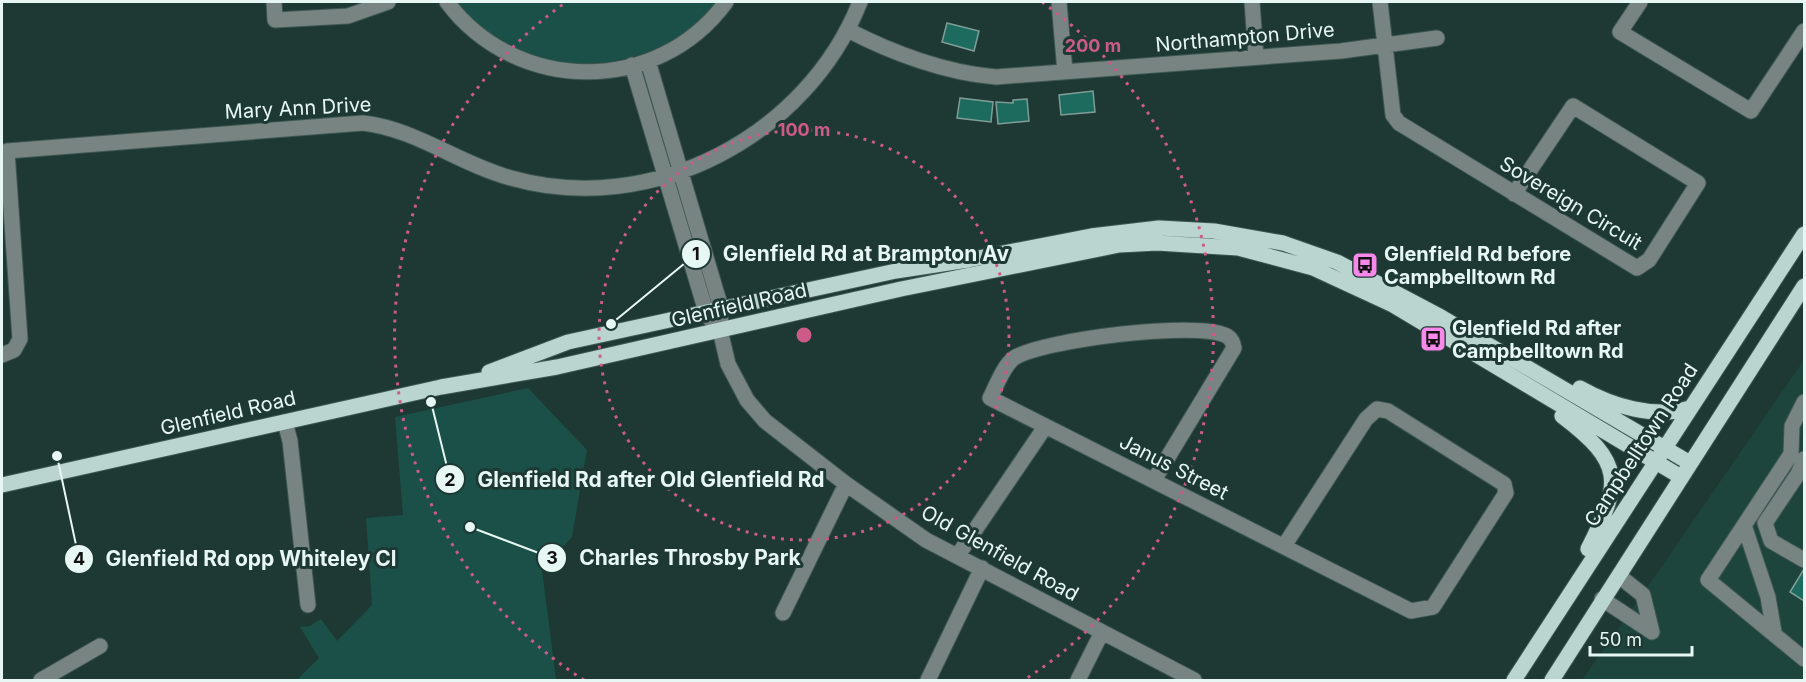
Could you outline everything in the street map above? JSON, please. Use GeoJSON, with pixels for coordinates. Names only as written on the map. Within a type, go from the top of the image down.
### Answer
{"type":"FeatureCollection","features":[{"type":"Feature","properties":{"kind":"main road","name":"Glenfield Road"},"geometry":{"type":"LineString","coordinates":[[464,382],[568,342],[896,271],[968,260],[1091,236],[1159,228],[1214,231],[1283,243],[1337,262],[1441,317],[1659,455],[1681,477]]}},
{"type":"Feature","properties":{"kind":"main road","name":"Campbelltown Road"},"geometry":{"type":"LineString","coordinates":[[1514,681],[1804,234]]}},
{"type":"Feature","properties":{"kind":"main road","name":"Glenfield Road"},"geometry":{"type":"LineString","coordinates":[[2,485],[464,382],[557,367],[1013,265],[1119,245],[1202,244],[1238,248],[1313,268],[1392,305],[1511,378],[1659,455],[1690,463]]}},
{"type":"Feature","properties":{"kind":"main road"},"geometry":{"type":"LineString","coordinates":[[1552,681],[1602,599],[1619,576],[1804,286]]}},
{"type":"Feature","properties":{"kind":"main road"},"geometry":{"type":"LineString","coordinates":[[1441,317],[1491,337],[1607,401],[1650,411],[1668,412],[1690,408]]}},
{"type":"Feature","properties":{"kind":"main road"},"geometry":{"type":"LineString","coordinates":[[1511,378],[1571,423],[1600,449],[1610,465],[1612,476],[1608,511],[1555,615]]}},
{"type":"Feature","properties":{"kind":"street"},"geometry":{"type":"LineString","coordinates":[[274,2],[275,20],[348,16],[388,2]]}},
{"type":"Feature","properties":{"kind":"street"},"geometry":{"type":"LineString","coordinates":[[447,2],[481,37],[499,49],[537,65],[572,73],[610,71],[662,56],[696,33],[726,2]]}},
{"type":"Feature","properties":{"kind":"street","name":"Mary Ann Drive"},"geometry":{"type":"LineString","coordinates":[[2,355],[14,350],[20,339],[4,151],[363,123],[387,126],[478,167],[529,183],[582,188],[630,184],[681,173],[729,151],[780,114],[822,68],[848,30],[860,2]]}},
{"type":"Feature","properties":{"kind":"street"},"geometry":{"type":"LineString","coordinates":[[1059,2],[1065,72]]}},
{"type":"Feature","properties":{"kind":"street"},"geometry":{"type":"LineString","coordinates":[[1252,2],[1256,57]]}},
{"type":"Feature","properties":{"kind":"street","name":"Sovereign Circuit"},"geometry":{"type":"LineString","coordinates":[[1380,2],[1392,115],[1399,123],[1514,194],[1637,268],[1648,260],[1698,183],[1573,105],[1514,194]]}},
{"type":"Feature","properties":{"kind":"street"},"geometry":{"type":"LineString","coordinates":[[1640,2],[1620,32],[1751,111],[1804,31]]}},
{"type":"Feature","properties":{"kind":"street","name":"Northampton Drive"},"geometry":{"type":"LineString","coordinates":[[848,30],[866,40],[942,67],[979,76],[1016,77],[1256,57],[1437,38]]}},
{"type":"Feature","properties":{"kind":"street"},"geometry":{"type":"LineString","coordinates":[[648,61],[722,308],[720,330]]}},
{"type":"Feature","properties":{"kind":"street"},"geometry":{"type":"LineString","coordinates":[[632,65],[706,312],[720,330]]}},
{"type":"Feature","properties":{"kind":"street","name":"Janus Street"},"geometry":{"type":"LineString","coordinates":[[1154,480],[1234,348],[1232,340],[1226,335],[1193,329],[1120,334],[1031,351],[1009,362],[990,398],[1412,611],[1427,610],[1433,607],[1506,493],[1504,484],[1388,411],[1377,409],[1366,419],[1284,546]]}},
{"type":"Feature","properties":{"kind":"street","name":"Old Glenfield Road"},"geometry":{"type":"LineString","coordinates":[[720,330],[728,364],[747,400],[765,421],[846,484],[926,540],[1194,681]]}},
{"type":"Feature","properties":{"kind":"street"},"geometry":{"type":"LineString","coordinates":[[1804,402],[1792,426],[1801,459],[1798,474],[1766,524],[1770,541],[1777,547],[1804,560]]}},
{"type":"Feature","properties":{"kind":"street"},"geometry":{"type":"LineString","coordinates":[[285,422],[290,441],[308,605]]}},
{"type":"Feature","properties":{"kind":"street"},"geometry":{"type":"LineString","coordinates":[[957,555],[1045,427]]}},
{"type":"Feature","properties":{"kind":"street"},"geometry":{"type":"LineString","coordinates":[[1801,459],[1744,525],[1708,580],[1804,659]]}},
{"type":"Feature","properties":{"kind":"street"},"geometry":{"type":"LineString","coordinates":[[783,613],[846,484]]}},
{"type":"Feature","properties":{"kind":"street"},"geometry":{"type":"LineString","coordinates":[[1744,525],[1768,597],[1774,632]]}},
{"type":"Feature","properties":{"kind":"street"},"geometry":{"type":"LineString","coordinates":[[928,681],[982,568]]}},
{"type":"Feature","properties":{"kind":"street"},"geometry":{"type":"LineString","coordinates":[[1602,599],[1652,632],[1643,595],[1619,576]]}},
{"type":"Feature","properties":{"kind":"street"},"geometry":{"type":"LineString","coordinates":[[1078,681],[1102,632]]}},
{"type":"Feature","properties":{"kind":"street"},"geometry":{"type":"LineString","coordinates":[[41,681],[100,646]]}},
{"type":"Feature","properties":{"kind":"shaded area"},"geometry":{"type":"Polygon","coordinates":[[[1804,360],[1804,680],[1582,680],[1660,569],[1804,360]]]}},
{"type":"Feature","properties":{"kind":"green space"},"geometry":{"type":"Polygon","coordinates":[[[455,2],[719,2],[690,30],[664,45],[619,60],[571,63],[525,54],[502,44],[483,30],[455,2]]]}},
{"type":"Feature","properties":{"kind":"green space"},"geometry":{"type":"Polygon","coordinates":[[[528,388],[587,450],[572,537],[542,570],[556,680],[297,680],[319,658],[300,627],[310,626],[321,619],[337,641],[372,605],[366,518],[403,515],[395,417],[528,388]]]}},
{"type":"Feature","properties":{"kind":"building"},"geometry":{"type":"Polygon","coordinates":[[[947,23],[979,31],[974,51],[942,42],[947,23]]]}},
{"type":"Feature","properties":{"kind":"building"},"geometry":{"type":"Polygon","coordinates":[[[1093,91],[1095,112],[1061,115],[1059,95],[1093,91]]]}},
{"type":"Feature","properties":{"kind":"building"},"geometry":{"type":"Polygon","coordinates":[[[960,98],[993,102],[991,122],[957,118],[960,98]]]}},
{"type":"Feature","properties":{"kind":"building"},"geometry":{"type":"Polygon","coordinates":[[[1027,99],[1029,121],[998,124],[996,102],[1013,103],[1013,100],[1027,99]]]}},
{"type":"Feature","properties":{"kind":"building"},"geometry":{"type":"Polygon","coordinates":[[[1804,569],[1804,601],[1790,592],[1804,569]]]}},
{"type":"Feature","properties":{"kind":"place","name":"Glenfield Rd before Campbelltown Rd"},"geometry":{"type":"Point","coordinates":[1365,265]}},
{"type":"Feature","properties":{"kind":"place","name":"Glenfield Rd at Brampton Av"},"geometry":{"type":"Point","coordinates":[611,324]}},
{"type":"Feature","properties":{"kind":"place","name":"Glenfield Rd after Campbelltown Rd"},"geometry":{"type":"Point","coordinates":[1433,339]}},
{"type":"Feature","properties":{"kind":"place","name":"Glenfield Rd after Old Glenfield Rd"},"geometry":{"type":"Point","coordinates":[431,402]}},
{"type":"Feature","properties":{"kind":"place","name":"Glenfield Rd opp Whiteley Cl"},"geometry":{"type":"Point","coordinates":[57,456]}},
{"type":"Feature","properties":{"kind":"place","name":"Charles Throsby Park"},"geometry":{"type":"Point","coordinates":[470,527]}}]}
